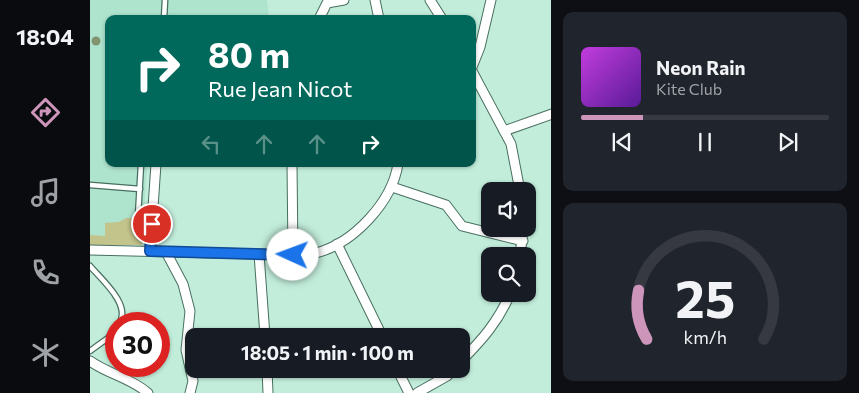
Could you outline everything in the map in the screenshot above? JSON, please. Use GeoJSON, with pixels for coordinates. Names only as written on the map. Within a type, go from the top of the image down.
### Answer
{"type":"FeatureCollection","features":[{"type":"Feature","properties":{"kind":"street"},"geometry":{"type":"LineString","coordinates":[[321,15],[326,3],[344,0]]}},
{"type":"Feature","properties":{"kind":"street"},"geometry":{"type":"LineString","coordinates":[[375,0],[378,15]]}},
{"type":"Feature","properties":{"kind":"street"},"geometry":{"type":"LineString","coordinates":[[430,0],[439,15]]}},
{"type":"Feature","properties":{"kind":"street"},"geometry":{"type":"LineString","coordinates":[[476,57],[491,0]]}},
{"type":"Feature","properties":{"kind":"street"},"geometry":{"type":"LineString","coordinates":[[476,78],[511,144],[518,182]]}},
{"type":"Feature","properties":{"kind":"street"},"geometry":{"type":"LineString","coordinates":[[504,131],[551,114]]}},
{"type":"Feature","properties":{"kind":"street"},"geometry":{"type":"LineString","coordinates":[[150,251],[156,167]]}},
{"type":"Feature","properties":{"kind":"street"},"geometry":{"type":"LineString","coordinates":[[292,167],[293,255]]}},
{"type":"Feature","properties":{"kind":"street"},"geometry":{"type":"LineString","coordinates":[[90,250],[293,255],[316,253],[337,244],[368,221],[380,208],[392,187],[398,167]]}},
{"type":"Feature","properties":{"kind":"street"},"geometry":{"type":"LineString","coordinates":[[392,187],[446,205],[462,226],[522,241]]}},
{"type":"Feature","properties":{"kind":"street"},"geometry":{"type":"LineString","coordinates":[[521,247],[523,237]]}},
{"type":"Feature","properties":{"kind":"street"},"geometry":{"type":"LineString","coordinates":[[337,244],[378,328]]}},
{"type":"Feature","properties":{"kind":"street"},"geometry":{"type":"LineString","coordinates":[[166,252],[183,284],[190,311],[186,350],[193,381],[190,393]]}},
{"type":"Feature","properties":{"kind":"street"},"geometry":{"type":"LineString","coordinates":[[259,254],[264,328]]}},
{"type":"Feature","properties":{"kind":"street"},"geometry":{"type":"LineString","coordinates":[[470,352],[482,340],[502,313],[507,302]]}},
{"type":"Feature","properties":{"kind":"street"},"geometry":{"type":"LineString","coordinates":[[90,361],[128,379],[148,393]]}},
{"type":"Feature","properties":{"kind":"street"},"geometry":{"type":"LineString","coordinates":[[267,378],[268,393]]}},
{"type":"Feature","properties":{"kind":"street"},"geometry":{"type":"LineString","coordinates":[[402,378],[409,393]]}},
{"type":"Feature","properties":{"kind":"street"},"geometry":{"type":"LineString","coordinates":[[417,393],[443,378]]}},
{"type":"Feature","properties":{"kind":"lane"},"geometry":{"type":"LineString","coordinates":[[164,15],[165,0]]}},
{"type":"Feature","properties":{"kind":"lane"},"geometry":{"type":"LineString","coordinates":[[138,216],[141,167]]}},
{"type":"Feature","properties":{"kind":"lane"},"geometry":{"type":"LineString","coordinates":[[90,185],[140,189]]}},
{"type":"Feature","properties":{"kind":"lane"},"geometry":{"type":"LineString","coordinates":[[90,266],[116,296],[122,312]]}},
{"type":"Feature","properties":{"kind":"lane"},"geometry":{"type":"LineString","coordinates":[[90,351],[105,340]]}},
{"type":"Feature","properties":{"kind":"shaded area"},"geometry":{"type":"Polygon","coordinates":[[[90,0],[267,0],[269,15],[105,15],[105,167],[147,167],[142,245],[90,245],[90,0]]]}},
{"type":"Feature","properties":{"kind":"shaded area"},"geometry":{"type":"Polygon","coordinates":[[[126,218],[144,218],[142,245],[90,245],[90,235],[105,236],[105,223],[119,222],[126,218]]]}},
{"type":"Feature","properties":{"kind":"route"},"geometry":{"type":"LineString","coordinates":[[152,224],[150,251],[293,255]]}}]}
